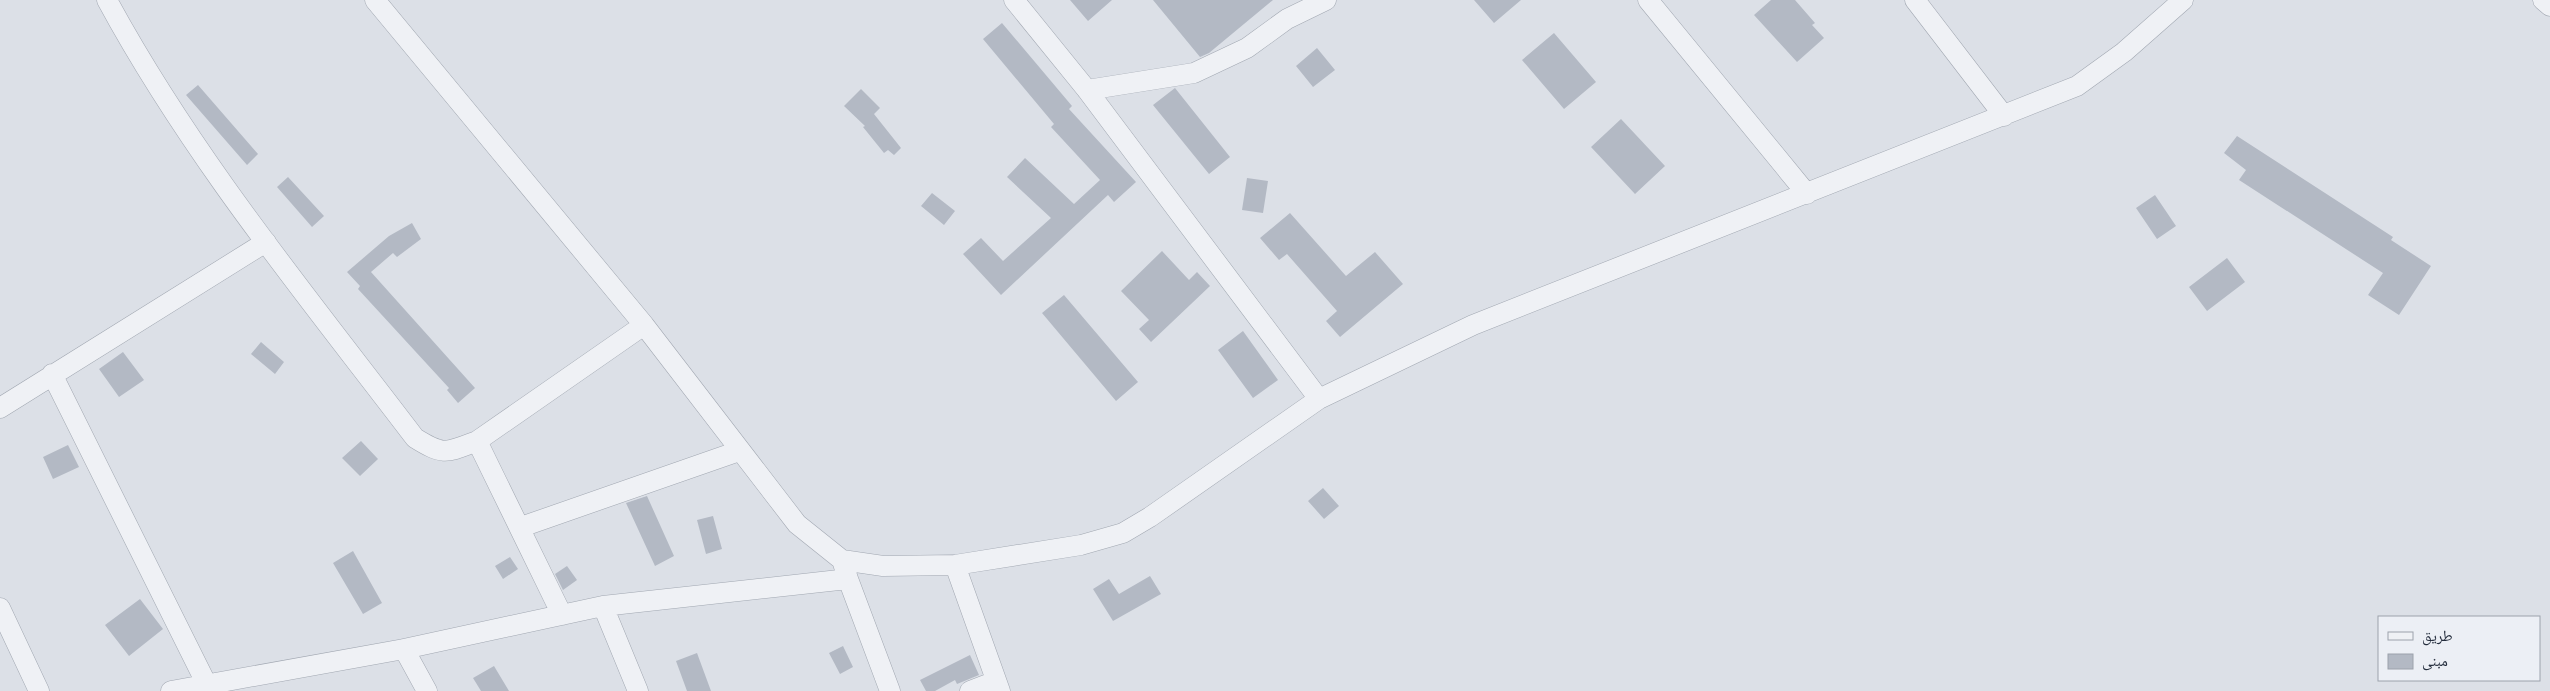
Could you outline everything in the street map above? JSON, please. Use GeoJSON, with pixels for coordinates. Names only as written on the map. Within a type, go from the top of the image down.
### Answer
{"type":"FeatureCollection","features":[{"type":"Feature","properties":{"kind":"street"},"geometry":{"type":"LineString","coordinates":[[107,0],[141,63],[166,103],[266,242],[414,438],[436,451],[453,450],[477,441],[644,325]]}},
{"type":"Feature","properties":{"kind":"street"},"geometry":{"type":"LineString","coordinates":[[375,0],[644,325],[797,524],[845,569],[890,691]]}},
{"type":"Feature","properties":{"kind":"street"},"geometry":{"type":"LineString","coordinates":[[1014,0],[1087,90],[1319,399]]}},
{"type":"Feature","properties":{"kind":"street"},"geometry":{"type":"LineString","coordinates":[[1087,90],[1194,73],[1247,48],[1287,19],[1326,0]]}},
{"type":"Feature","properties":{"kind":"street"},"geometry":{"type":"LineString","coordinates":[[1648,0],[1807,194]]}},
{"type":"Feature","properties":{"kind":"street"},"geometry":{"type":"LineString","coordinates":[[1915,0],[2004,116]]}},
{"type":"Feature","properties":{"kind":"street"},"geometry":{"type":"LineString","coordinates":[[171,691],[267,683],[404,649],[603,606],[845,569],[884,566],[955,565],[1081,545],[1123,533],[1150,517],[1319,399],[1473,325],[2077,86],[2124,52],[2183,0]]}},
{"type":"Feature","properties":{"kind":"street"},"geometry":{"type":"LineString","coordinates":[[2543,0],[2550,6]]}},
{"type":"Feature","properties":{"kind":"street"},"geometry":{"type":"LineString","coordinates":[[0,408],[266,242]]}},
{"type":"Feature","properties":{"kind":"street"},"geometry":{"type":"LineString","coordinates":[[52,374],[208,688]]}},
{"type":"Feature","properties":{"kind":"street"},"geometry":{"type":"LineString","coordinates":[[477,441],[521,527],[562,615]]}},
{"type":"Feature","properties":{"kind":"street"},"geometry":{"type":"LineString","coordinates":[[521,527],[739,451]]}},
{"type":"Feature","properties":{"kind":"street"},"geometry":{"type":"LineString","coordinates":[[955,565],[998,686],[970,691]]}},
{"type":"Feature","properties":{"kind":"street"},"geometry":{"type":"LineString","coordinates":[[603,606],[638,691]]}},
{"type":"Feature","properties":{"kind":"street"},"geometry":{"type":"LineString","coordinates":[[0,608],[39,691]]}},
{"type":"Feature","properties":{"kind":"street"},"geometry":{"type":"LineString","coordinates":[[404,649],[427,691]]}},
{"type":"Feature","properties":{"kind":"building"},"geometry":{"type":"Polygon","coordinates":[[[1070,0],[1112,0],[1088,21],[1070,0]]]}},
{"type":"Feature","properties":{"kind":"building"},"geometry":{"type":"Polygon","coordinates":[[[1153,0],[1273,0],[1209,53],[1200,57],[1153,0]]]}},
{"type":"Feature","properties":{"kind":"building"},"geometry":{"type":"Polygon","coordinates":[[[1474,0],[1521,0],[1494,23],[1474,0]]]}},
{"type":"Feature","properties":{"kind":"building"},"geometry":{"type":"Polygon","coordinates":[[[1771,0],[1795,0],[1815,23],[1812,25],[1824,38],[1797,62],[1754,15],[1771,0]]]}},
{"type":"Feature","properties":{"kind":"building"},"geometry":{"type":"Polygon","coordinates":[[[1002,23],[1072,106],[1069,109],[1136,182],[1114,202],[1108,195],[1001,295],[963,254],[981,238],[1003,261],[1051,218],[1007,177],[1025,158],[1074,204],[1100,180],[1051,127],[1054,124],[983,39],[1002,23]]]}},
{"type":"Feature","properties":{"kind":"building"},"geometry":{"type":"Polygon","coordinates":[[[1554,33],[1596,82],[1564,109],[1522,60],[1554,33]]]}},
{"type":"Feature","properties":{"kind":"building"},"geometry":{"type":"Polygon","coordinates":[[[1317,48],[1335,70],[1313,87],[1296,66],[1317,48]]]}},
{"type":"Feature","properties":{"kind":"building"},"geometry":{"type":"Polygon","coordinates":[[[198,85],[258,154],[247,165],[186,95],[198,85]]]}},
{"type":"Feature","properties":{"kind":"building"},"geometry":{"type":"Polygon","coordinates":[[[1175,88],[1230,157],[1209,174],[1153,105],[1175,88]]]}},
{"type":"Feature","properties":{"kind":"building"},"geometry":{"type":"Polygon","coordinates":[[[861,89],[880,108],[874,114],[901,148],[894,155],[888,150],[884,153],[863,127],[865,126],[844,106],[861,89]]]}},
{"type":"Feature","properties":{"kind":"building"},"geometry":{"type":"Polygon","coordinates":[[[1621,119],[1665,166],[1635,194],[1591,147],[1621,119]]]}},
{"type":"Feature","properties":{"kind":"building"},"geometry":{"type":"Polygon","coordinates":[[[2237,136],[2393,237],[2391,240],[2431,266],[2399,315],[2368,295],[2383,273],[2239,180],[2246,170],[2224,153],[2237,136]]]}},
{"type":"Feature","properties":{"kind":"building"},"geometry":{"type":"Polygon","coordinates":[[[288,177],[324,216],[312,227],[277,187],[288,177]]]}},
{"type":"Feature","properties":{"kind":"building"},"geometry":{"type":"Polygon","coordinates":[[[1247,178],[1268,181],[1263,213],[1242,210],[1247,178]]]}},
{"type":"Feature","properties":{"kind":"building"},"geometry":{"type":"Polygon","coordinates":[[[932,193],[955,211],[944,225],[921,206],[932,193]]]}},
{"type":"Feature","properties":{"kind":"building"},"geometry":{"type":"Polygon","coordinates":[[[2155,195],[2176,226],[2157,239],[2136,208],[2155,195]]]}},
{"type":"Feature","properties":{"kind":"building"},"geometry":{"type":"Polygon","coordinates":[[[1290,213],[1346,276],[1375,252],[1403,284],[1340,337],[1326,321],[1337,311],[1287,254],[1279,260],[1260,238],[1290,213]]]}},
{"type":"Feature","properties":{"kind":"building"},"geometry":{"type":"Polygon","coordinates":[[[412,223],[421,239],[397,257],[393,253],[371,272],[475,388],[458,403],[447,390],[449,388],[358,289],[360,286],[347,272],[389,236],[412,223]]]}},
{"type":"Feature","properties":{"kind":"building"},"geometry":{"type":"Polygon","coordinates":[[[1162,251],[1189,280],[1197,272],[1210,286],[1151,342],[1139,329],[1149,320],[1121,291],[1162,251]]]}},
{"type":"Feature","properties":{"kind":"building"},"geometry":{"type":"Polygon","coordinates":[[[2227,258],[2245,282],[2207,311],[2189,287],[2227,258]]]}},
{"type":"Feature","properties":{"kind":"building"},"geometry":{"type":"Polygon","coordinates":[[[1064,295],[1138,382],[1116,401],[1042,313],[1064,295]]]}},
{"type":"Feature","properties":{"kind":"building"},"geometry":{"type":"Polygon","coordinates":[[[1243,331],[1278,380],[1253,398],[1218,350],[1243,331]]]}},
{"type":"Feature","properties":{"kind":"building"},"geometry":{"type":"Polygon","coordinates":[[[261,342],[284,362],[275,374],[251,354],[261,342]]]}},
{"type":"Feature","properties":{"kind":"building"},"geometry":{"type":"Polygon","coordinates":[[[123,352],[144,380],[119,397],[99,369],[123,352]]]}},
{"type":"Feature","properties":{"kind":"building"},"geometry":{"type":"Polygon","coordinates":[[[361,441],[378,459],[360,476],[342,458],[361,441]]]}},
{"type":"Feature","properties":{"kind":"building"},"geometry":{"type":"Polygon","coordinates":[[[68,445],[79,467],[53,479],[43,457],[68,445]]]}},
{"type":"Feature","properties":{"kind":"building"},"geometry":{"type":"Polygon","coordinates":[[[1323,488],[1339,506],[1324,519],[1308,501],[1323,488]]]}},
{"type":"Feature","properties":{"kind":"building"},"geometry":{"type":"Polygon","coordinates":[[[647,496],[674,556],[655,566],[626,503],[647,496]]]}},
{"type":"Feature","properties":{"kind":"building"},"geometry":{"type":"Polygon","coordinates":[[[713,516],[722,549],[706,554],[697,520],[713,516]]]}},
{"type":"Feature","properties":{"kind":"building"},"geometry":{"type":"Polygon","coordinates":[[[353,551],[382,603],[363,614],[333,563],[353,551]]]}},
{"type":"Feature","properties":{"kind":"building"},"geometry":{"type":"Polygon","coordinates":[[[510,557],[518,569],[503,579],[495,566],[510,557]]]}},
{"type":"Feature","properties":{"kind":"building"},"geometry":{"type":"Polygon","coordinates":[[[567,566],[577,580],[563,590],[555,574],[567,566]]]}},
{"type":"Feature","properties":{"kind":"building"},"geometry":{"type":"Polygon","coordinates":[[[1150,576],[1161,594],[1113,621],[1093,589],[1109,579],[1119,594],[1150,576]]]}},
{"type":"Feature","properties":{"kind":"building"},"geometry":{"type":"Polygon","coordinates":[[[140,599],[163,629],[129,656],[105,625],[140,599]]]}},
{"type":"Feature","properties":{"kind":"building"},"geometry":{"type":"Polygon","coordinates":[[[843,646],[853,667],[840,674],[829,653],[843,646]]]}},
{"type":"Feature","properties":{"kind":"building"},"geometry":{"type":"Polygon","coordinates":[[[697,653],[711,691],[687,691],[676,661],[697,653]]]}},
{"type":"Feature","properties":{"kind":"building"},"geometry":{"type":"Polygon","coordinates":[[[970,655],[979,675],[957,684],[955,680],[935,691],[926,691],[920,680],[970,655]]]}},
{"type":"Feature","properties":{"kind":"building"},"geometry":{"type":"Polygon","coordinates":[[[494,666],[509,691],[481,691],[473,678],[494,666]]]}}]}
